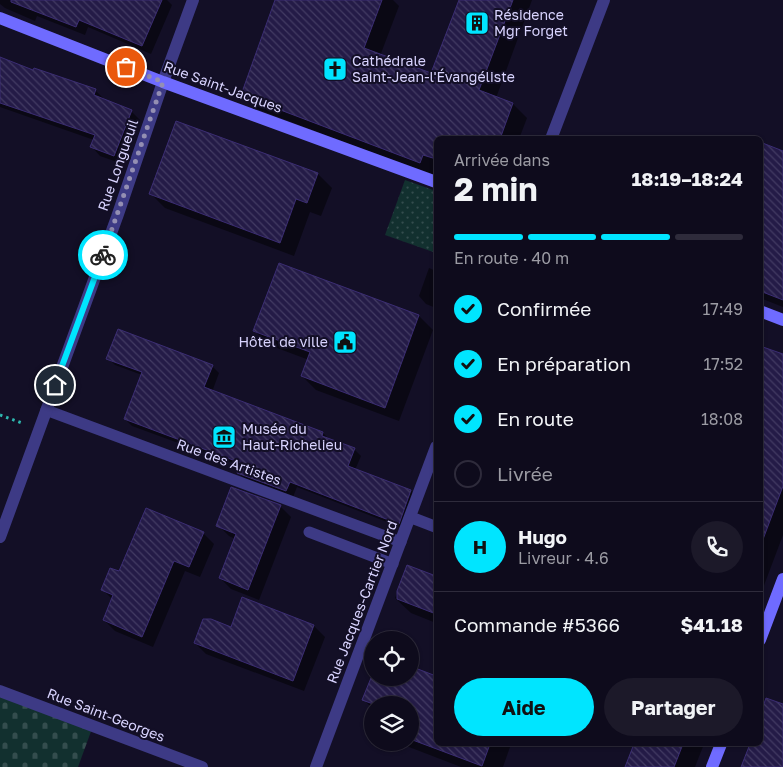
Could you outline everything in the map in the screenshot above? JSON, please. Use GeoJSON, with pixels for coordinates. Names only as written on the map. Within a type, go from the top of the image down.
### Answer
{"type":"FeatureCollection","features":[{"type":"Feature","properties":{"kind":"street","name":"Rue Longueuil"},"geometry":{"type":"LineString","coordinates":[[0,536],[117,217],[193,0]]}},
{"type":"Feature","properties":{"kind":"street"},"geometry":{"type":"LineString","coordinates":[[552,136],[604,0]]}},
{"type":"Feature","properties":{"kind":"street","name":"Rue Saint-Jacques"},"geometry":{"type":"LineString","coordinates":[[0,18],[163,82],[434,181]]}},
{"type":"Feature","properties":{"kind":"street"},"geometry":{"type":"LineString","coordinates":[[763,312],[783,320]]}},
{"type":"Feature","properties":{"kind":"street","name":"Rue Jacques-Cartier Nord"},"geometry":{"type":"LineString","coordinates":[[316,767],[434,452]]}},
{"type":"Feature","properties":{"kind":"street"},"geometry":{"type":"LineString","coordinates":[[410,517],[434,526]]}},
{"type":"Feature","properties":{"kind":"street"},"geometry":{"type":"LineString","coordinates":[[763,632],[783,579]]}},
{"type":"Feature","properties":{"kind":"street","name":"Rue Saint-Georges"},"geometry":{"type":"LineString","coordinates":[[0,691],[202,767]]}},
{"type":"Feature","properties":{"kind":"street"},"geometry":{"type":"LineString","coordinates":[[712,767],[720,746]]}},
{"type":"Feature","properties":{"kind":"lane","name":"Rue des Artistes"},"geometry":{"type":"LineString","coordinates":[[46,410],[401,542]]}},
{"type":"Feature","properties":{"kind":"lane"},"geometry":{"type":"LineString","coordinates":[[309,532],[392,564]]}},
{"type":"Feature","properties":{"kind":"path"},"geometry":{"type":"LineString","coordinates":[[0,415],[39,430]]}},
{"type":"Feature","properties":{"kind":"green space"},"geometry":{"type":"Polygon","coordinates":[[[405,180],[434,190],[434,252],[385,235],[405,180]]]}},
{"type":"Feature","properties":{"kind":"green space"},"geometry":{"type":"Polygon","coordinates":[[[0,691],[93,726],[78,767],[0,767],[0,691]]]}},
{"type":"Feature","properties":{"kind":"building"},"geometry":{"type":"Polygon","coordinates":[[[11,0],[162,0],[142,46],[79,20],[76,27],[11,2],[11,0]]]}},
{"type":"Feature","properties":{"kind":"building","name":"Cathédrale Saint-Jean-l'Évangéliste"},"geometry":{"type":"Polygon","coordinates":[[[275,0],[382,0],[364,48],[431,73],[459,0],[513,0],[479,90],[513,103],[501,136],[434,136],[434,158],[423,155],[420,163],[241,95],[275,0]]]}},
{"type":"Feature","properties":{"kind":"building"},"geometry":{"type":"Polygon","coordinates":[[[0,57],[33,70],[34,68],[96,89],[94,95],[132,110],[114,156],[90,147],[95,135],[0,103],[0,57]]]}},
{"type":"Feature","properties":{"kind":"building"},"geometry":{"type":"Polygon","coordinates":[[[176,121],[318,173],[307,203],[296,199],[280,243],[149,194],[176,121]]]}},
{"type":"Feature","properties":{"kind":"building"},"geometry":{"type":"Polygon","coordinates":[[[763,143],[783,151],[783,300],[763,292],[763,143]]]}},
{"type":"Feature","properties":{"kind":"building","name":"Hôtel de ville"},"geometry":{"type":"Polygon","coordinates":[[[279,263],[419,315],[385,408],[301,376],[310,352],[253,331],[279,263]]]}},
{"type":"Feature","properties":{"kind":"building"},"geometry":{"type":"Polygon","coordinates":[[[118,329],[213,365],[204,387],[323,432],[322,436],[355,448],[348,466],[411,490],[399,524],[290,482],[286,491],[237,473],[241,463],[124,419],[142,372],[106,359],[118,329]]]}},
{"type":"Feature","properties":{"kind":"building"},"geometry":{"type":"Polygon","coordinates":[[[763,347],[783,354],[783,486],[763,539],[763,347]]]}},
{"type":"Feature","properties":{"kind":"building"},"geometry":{"type":"Polygon","coordinates":[[[231,487],[281,505],[248,590],[219,578],[236,534],[216,526],[231,487]]]}},
{"type":"Feature","properties":{"kind":"building"},"geometry":{"type":"Polygon","coordinates":[[[146,508],[204,532],[189,567],[174,561],[142,637],[103,620],[113,595],[101,590],[110,568],[119,571],[146,508]]]}},
{"type":"Feature","properties":{"kind":"building"},"geometry":{"type":"Polygon","coordinates":[[[407,565],[434,575],[434,613],[397,599],[397,591],[407,565]]]}},
{"type":"Feature","properties":{"kind":"building"},"geometry":{"type":"Polygon","coordinates":[[[242,597],[314,625],[293,681],[194,643],[203,619],[211,619],[231,627],[242,597]]]}},
{"type":"Feature","properties":{"kind":"building"},"geometry":{"type":"Polygon","coordinates":[[[419,669],[434,675],[434,746],[489,746],[482,766],[419,742],[419,696],[364,696],[364,701],[362,700],[368,686],[419,686],[419,669]]]}},
{"type":"Feature","properties":{"kind":"building"},"geometry":{"type":"Polygon","coordinates":[[[766,698],[783,704],[783,767],[741,767],[749,746],[763,746],[763,706],[766,698]]]}},
{"type":"Feature","properties":{"kind":"building"},"geometry":{"type":"Polygon","coordinates":[[[633,746],[682,746],[674,767],[625,767],[633,746]]]}},
{"type":"Feature","properties":{"kind":"way so far"},"geometry":{"type":"LineString","coordinates":[[103,255],[163,82],[126,67]]}},
{"type":"Feature","properties":{"kind":"place","name":"Résidence Mgr Forget"},"geometry":{"type":"Point","coordinates":[477,23]}},
{"type":"Feature","properties":{"kind":"place","name":"Cathédrale Saint-Jean-l'Évangéliste"},"geometry":{"type":"Point","coordinates":[335,69]}},
{"type":"Feature","properties":{"kind":"place","name":"Hôtel de ville"},"geometry":{"type":"Point","coordinates":[345,342]}},
{"type":"Feature","properties":{"kind":"place","name":"Musée du Haut-Richelieu"},"geometry":{"type":"Point","coordinates":[224,437]}},
{"type":"Feature","properties":{"kind":"route"},"geometry":{"type":"LineString","coordinates":[[55,385],[103,255]]}}]}
